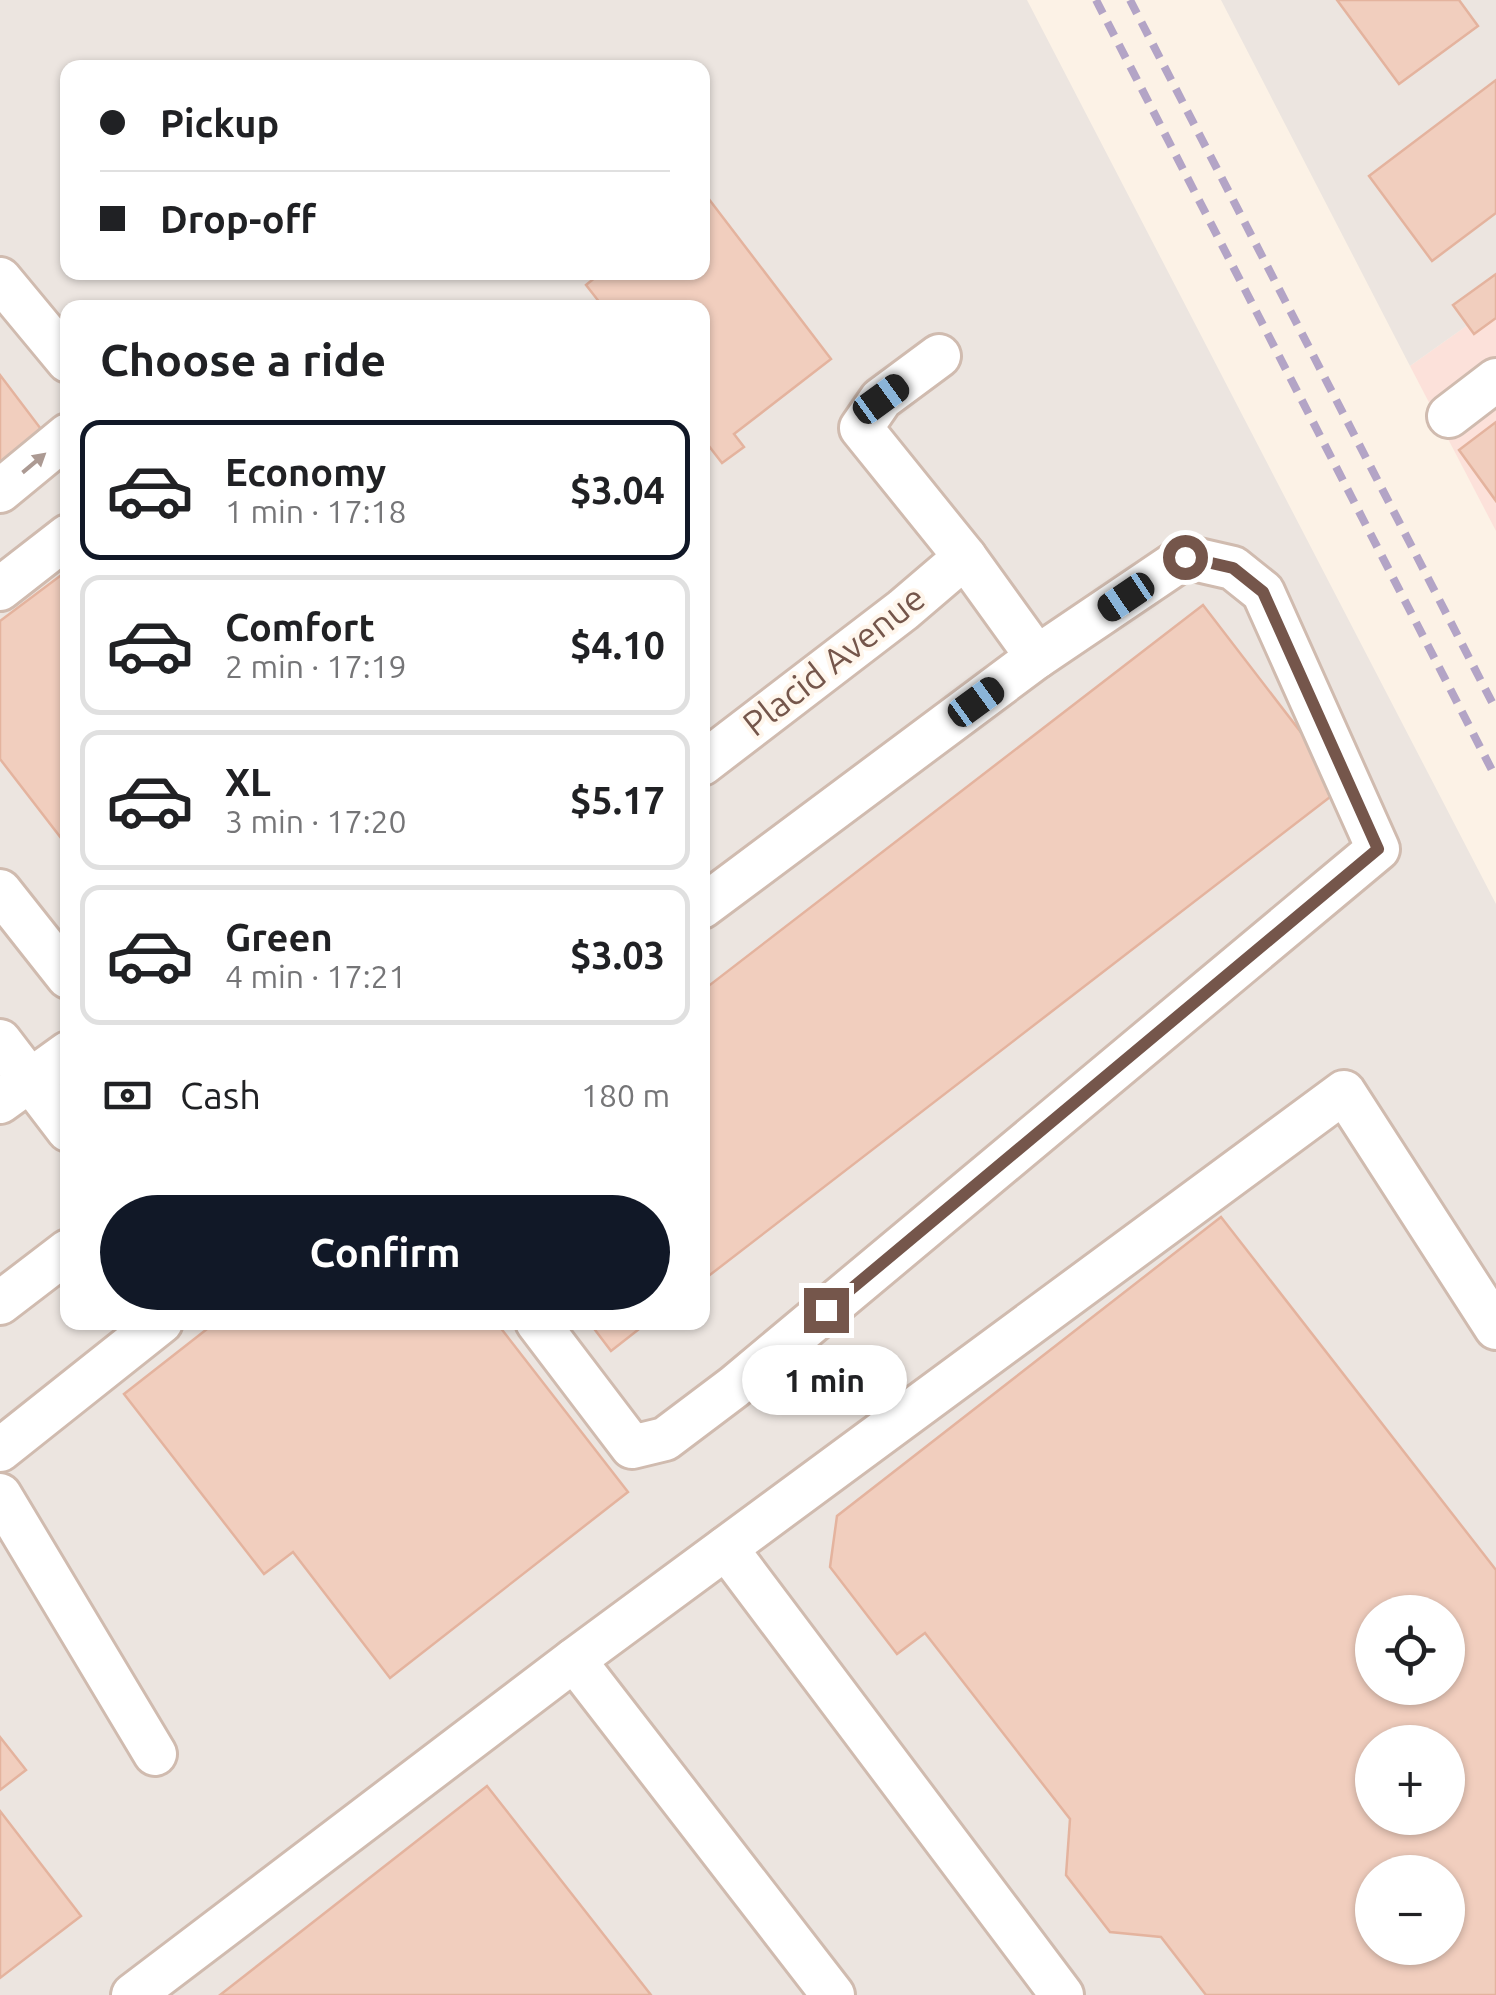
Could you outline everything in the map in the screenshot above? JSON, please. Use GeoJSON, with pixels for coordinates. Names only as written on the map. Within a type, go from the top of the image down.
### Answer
{"type":"FeatureCollection","features":[{"type":"Feature","properties":{"kind":"street"},"geometry":{"type":"LineString","coordinates":[[0,279],[60,351]]}},
{"type":"Feature","properties":{"kind":"street"},"geometry":{"type":"LineString","coordinates":[[939,356],[881,399],[861,428],[965,557],[1037,657]]}},
{"type":"Feature","properties":{"kind":"street"},"geometry":{"type":"LineString","coordinates":[[1449,416],[1496,380]]}},
{"type":"Feature","properties":{"kind":"street"},"geometry":{"type":"LineString","coordinates":[[0,491],[60,442]]}},
{"type":"Feature","properties":{"kind":"street"},"geometry":{"type":"LineString","coordinates":[[0,589],[60,542]]}},
{"type":"Feature","properties":{"kind":"street","name":"Placid Avenue"},"geometry":{"type":"LineString","coordinates":[[710,758],[903,610],[965,557]]}},
{"type":"Feature","properties":{"kind":"street"},"geometry":{"type":"LineString","coordinates":[[543,1330],[632,1446],[665,1439],[734,1387],[1378,849],[1263,592],[1233,568],[1185,557],[1037,657],[710,901]]}},
{"type":"Feature","properties":{"kind":"street"},"geometry":{"type":"LineString","coordinates":[[0,890],[60,967]]}},
{"type":"Feature","properties":{"kind":"street"},"geometry":{"type":"LineString","coordinates":[[0,1041],[16,1092],[60,1124]]}},
{"type":"Feature","properties":{"kind":"street"},"geometry":{"type":"LineString","coordinates":[[16,1092],[60,1059]]}},
{"type":"Feature","properties":{"kind":"street"},"geometry":{"type":"LineString","coordinates":[[133,1995],[574,1660],[1344,1092],[1496,1328]]}},
{"type":"Feature","properties":{"kind":"street"},"geometry":{"type":"LineString","coordinates":[[0,1303],[60,1257]]}},
{"type":"Feature","properties":{"kind":"street"},"geometry":{"type":"LineString","coordinates":[[0,1450],[151,1330]]}},
{"type":"Feature","properties":{"kind":"street"},"geometry":{"type":"LineString","coordinates":[[0,1495],[155,1754]]}},
{"type":"Feature","properties":{"kind":"street"},"geometry":{"type":"LineString","coordinates":[[726,1548],[1062,1995]]}},
{"type":"Feature","properties":{"kind":"street"},"geometry":{"type":"LineString","coordinates":[[574,1660],[833,1995]]}},
{"type":"Feature","properties":{"kind":"shaded area"},"geometry":{"type":"Polygon","coordinates":[[[0,0],[1027,0],[1496,904],[1496,1995],[0,1995],[0,0]]]}},
{"type":"Feature","properties":{"kind":"shaded area"},"geometry":{"type":"Polygon","coordinates":[[[1221,0],[1496,0],[1496,305],[1410,366],[1221,0]]]}},
{"type":"Feature","properties":{"kind":"shaded area"},"geometry":{"type":"Polygon","coordinates":[[[1496,305],[1496,531],[1410,366],[1496,305]]]}},
{"type":"Feature","properties":{"kind":"building"},"geometry":{"type":"Polygon","coordinates":[[[1337,0],[1459,0],[1478,26],[1399,84],[1337,0]]]}},
{"type":"Feature","properties":{"kind":"building"},"geometry":{"type":"Polygon","coordinates":[[[1496,80],[1496,213],[1432,261],[1369,176],[1496,80]]]}},
{"type":"Feature","properties":{"kind":"building"},"geometry":{"type":"Polygon","coordinates":[[[710,201],[831,359],[734,434],[744,447],[722,463],[710,447],[710,300],[598,300],[586,285],[592,280],[710,280],[710,201]]]}},
{"type":"Feature","properties":{"kind":"building"},"geometry":{"type":"Polygon","coordinates":[[[1496,274],[1496,318],[1474,334],[1453,305],[1496,274]]]}},
{"type":"Feature","properties":{"kind":"building"},"geometry":{"type":"Polygon","coordinates":[[[0,375],[50,441],[0,480],[0,375]]]}},
{"type":"Feature","properties":{"kind":"building"},"geometry":{"type":"Polygon","coordinates":[[[1496,422],[1496,501],[1459,450],[1496,422]]]}},
{"type":"Feature","properties":{"kind":"building"},"geometry":{"type":"Polygon","coordinates":[[[60,576],[60,837],[0,759],[0,621],[60,576]]]}},
{"type":"Feature","properties":{"kind":"building"},"geometry":{"type":"Polygon","coordinates":[[[1203,605],[1343,787],[710,1275],[710,985],[1203,605]]]}},
{"type":"Feature","properties":{"kind":"building"},"geometry":{"type":"Polygon","coordinates":[[[1221,1217],[1496,1570],[1496,1995],[1206,1995],[1161,1937],[1110,1932],[1066,1875],[1070,1819],[925,1633],[897,1654],[830,1567],[837,1516],[1221,1217]]]}},
{"type":"Feature","properties":{"kind":"building"},"geometry":{"type":"Polygon","coordinates":[[[206,1330],[502,1330],[628,1492],[390,1678],[293,1552],[264,1574],[124,1394],[206,1330]]]}},
{"type":"Feature","properties":{"kind":"building"},"geometry":{"type":"Polygon","coordinates":[[[595,1330],[638,1330],[611,1351],[595,1330]]]}},
{"type":"Feature","properties":{"kind":"building"},"geometry":{"type":"Polygon","coordinates":[[[0,1737],[26,1770],[0,1790],[0,1737]]]}},
{"type":"Feature","properties":{"kind":"building"},"geometry":{"type":"Polygon","coordinates":[[[487,1786],[651,1995],[220,1995],[487,1786]]]}},
{"type":"Feature","properties":{"kind":"building"},"geometry":{"type":"Polygon","coordinates":[[[0,1811],[81,1916],[0,1978],[0,1811]]]}},
{"type":"Feature","properties":{"kind":"railway"},"geometry":{"type":"LineString","coordinates":[[1096,0],[1496,778]]}},
{"type":"Feature","properties":{"kind":"railway"},"geometry":{"type":"LineString","coordinates":[[1130,0],[1496,710]]}},
{"type":"Feature","properties":{"kind":"route"},"geometry":{"type":"LineString","coordinates":[[826,1310],[1378,849],[1263,592],[1233,568],[1185,557]]}}]}
